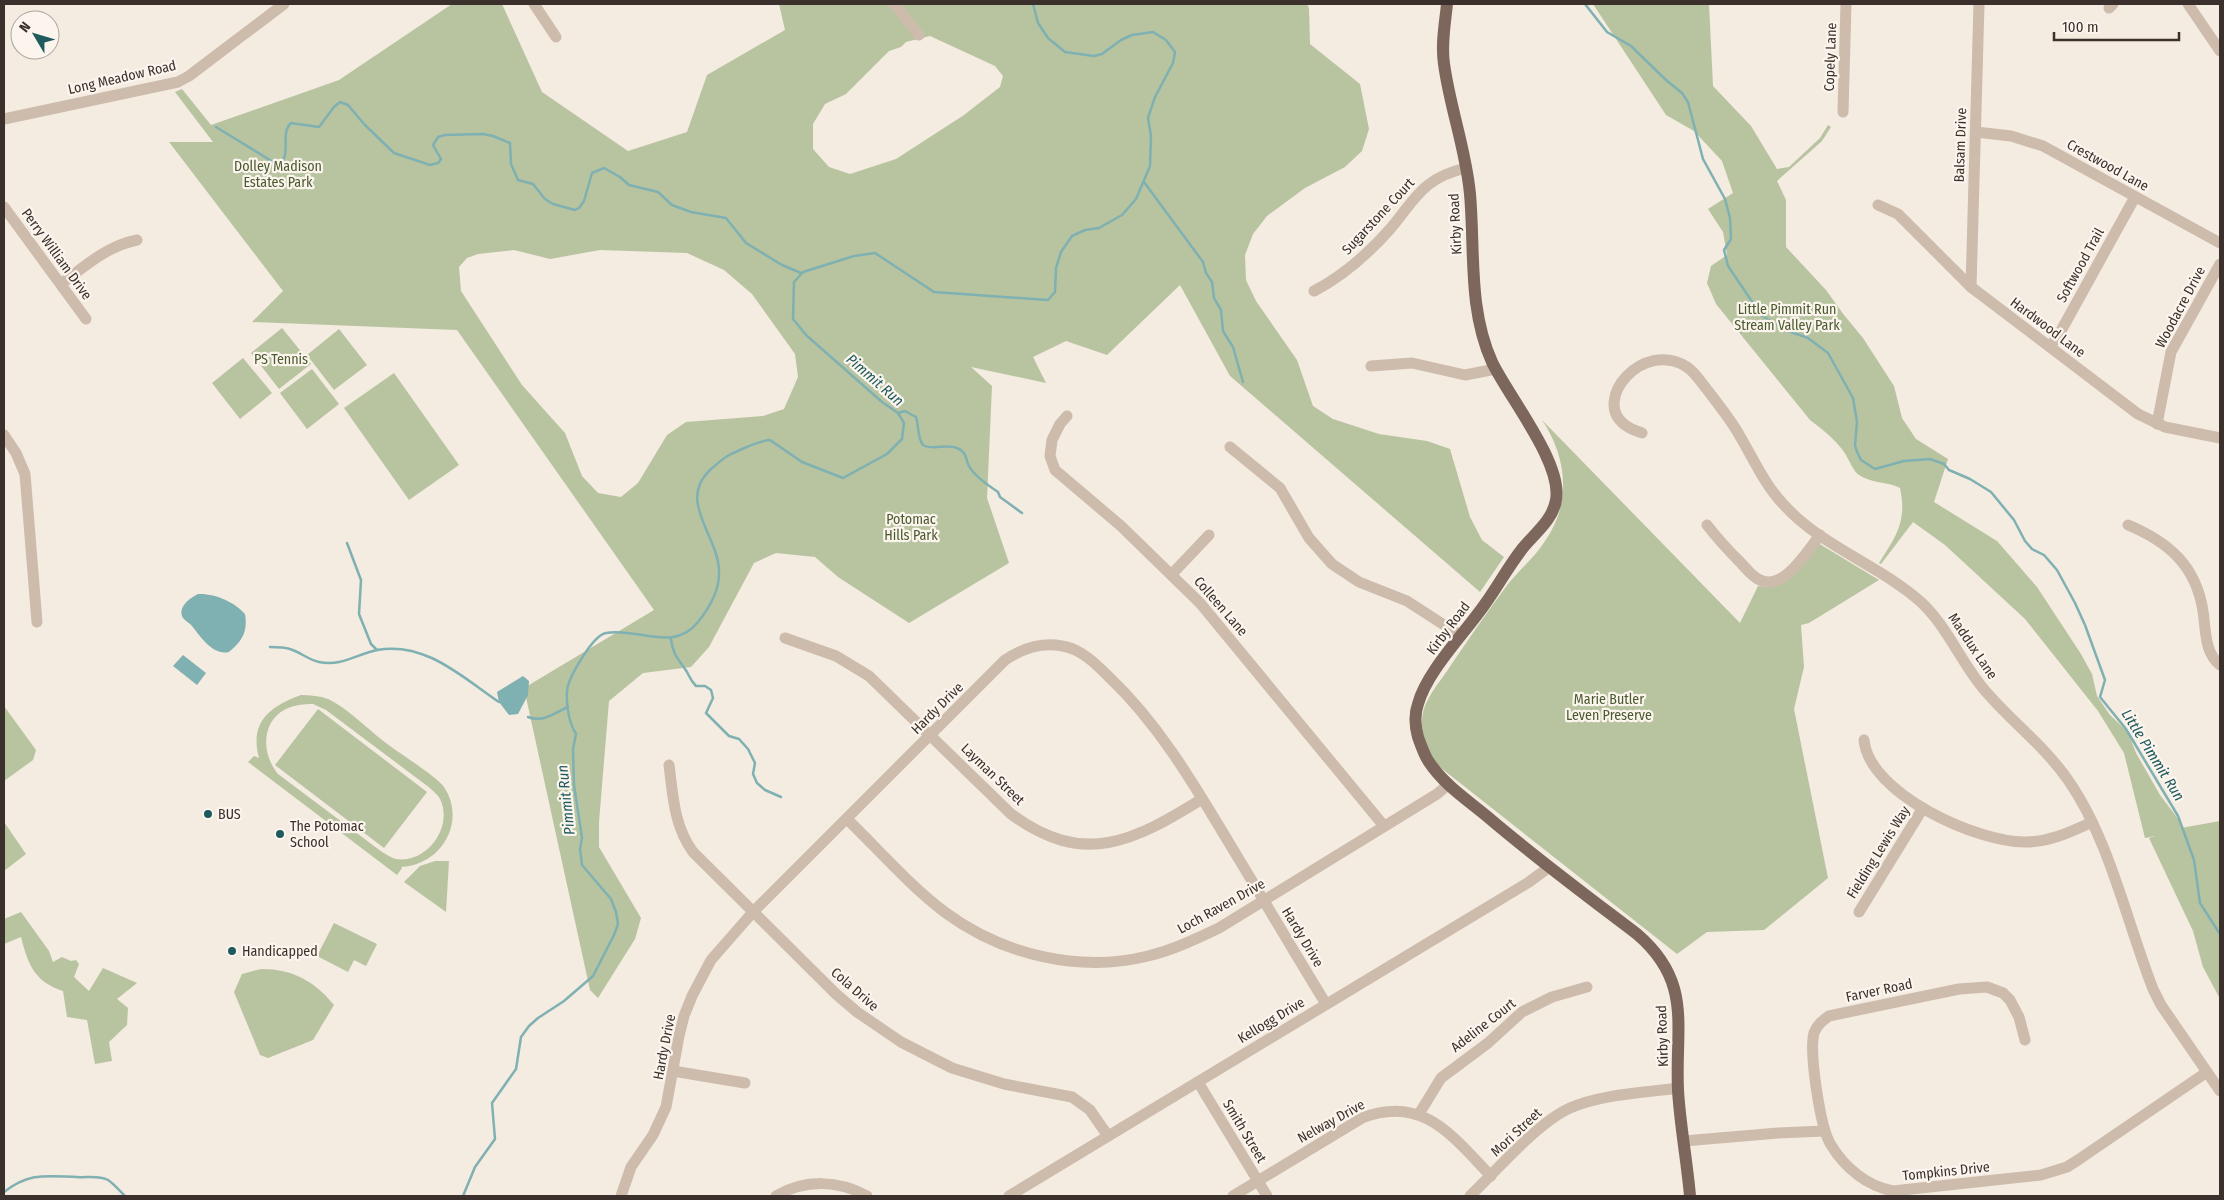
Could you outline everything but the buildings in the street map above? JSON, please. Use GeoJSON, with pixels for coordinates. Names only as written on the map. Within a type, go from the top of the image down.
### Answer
{"type":"FeatureCollection","features":[{"type":"Feature","properties":{"kind":"main road","name":"Kirby Road"},"geometry":{"type":"LineString","coordinates":[[1447,4],[1444,63],[1470,194],[1476,313],[1481,332],[1496,370],[1539,443],[1556,480],[1556,501],[1549,518],[1512,562],[1486,604],[1431,677],[1420,698],[1416,714],[1416,725],[1429,763],[1448,784],[1548,868],[1637,934],[1648,944],[1666,967],[1679,1014],[1678,1088],[1690,1196]]}},
{"type":"Feature","properties":{"kind":"street","name":"Long Meadow Road"},"geometry":{"type":"LineString","coordinates":[[4,118],[178,82],[189,76],[284,4]]}},
{"type":"Feature","properties":{"kind":"street"},"geometry":{"type":"LineString","coordinates":[[534,4],[556,37]]}},
{"type":"Feature","properties":{"kind":"street"},"geometry":{"type":"LineString","coordinates":[[894,4],[919,35]]}},
{"type":"Feature","properties":{"kind":"street","name":"Copely Lane"},"geometry":{"type":"LineString","coordinates":[[1843,112],[1846,4]]}},
{"type":"Feature","properties":{"kind":"street","name":"Balsam Drive"},"geometry":{"type":"LineString","coordinates":[[1972,287],[1979,4]]}},
{"type":"Feature","properties":{"kind":"street"},"geometry":{"type":"LineString","coordinates":[[2188,4],[2220,51]]}},
{"type":"Feature","properties":{"kind":"street","name":"Crestwood Lane"},"geometry":{"type":"LineString","coordinates":[[1976,132],[2011,136],[2032,142],[2220,243]]}},
{"type":"Feature","properties":{"kind":"street","name":"Sugarstone Court"},"geometry":{"type":"LineString","coordinates":[[1314,291],[1331,282],[1356,262],[1390,229],[1410,202],[1429,184],[1453,171],[1466,168]]}},
{"type":"Feature","properties":{"kind":"street","name":"Softwood Trail"},"geometry":{"type":"LineString","coordinates":[[2050,347],[2136,197]]}},
{"type":"Feature","properties":{"kind":"street","name":"Hardwood Lane"},"geometry":{"type":"LineString","coordinates":[[1878,205],[1894,211],[1902,217],[1972,287],[2131,409],[2157,424],[2220,438]]}},
{"type":"Feature","properties":{"kind":"street","name":"Perry William Drive"},"geometry":{"type":"LineString","coordinates":[[4,207],[86,319]]}},
{"type":"Feature","properties":{"kind":"street"},"geometry":{"type":"LineString","coordinates":[[60,284],[104,252],[116,246],[137,240]]}},
{"type":"Feature","properties":{"kind":"street","name":"Woodacre Drive"},"geometry":{"type":"LineString","coordinates":[[2157,424],[2172,352],[2220,264]]}},
{"type":"Feature","properties":{"kind":"street","name":"Maddux Lane"},"geometry":{"type":"LineString","coordinates":[[1642,433],[1624,425],[1618,417],[1615,407],[1616,397],[1619,386],[1625,377],[1633,369],[1654,360],[1678,362],[1688,367],[1726,413],[1741,437],[1761,477],[1773,493],[1802,522],[1893,580],[1929,610],[1948,633],[1980,685],[2056,763],[2070,782],[2092,822],[2153,989],[2161,1004],[2220,1091]]}},
{"type":"Feature","properties":{"kind":"street"},"geometry":{"type":"LineString","coordinates":[[1371,366],[1412,363],[1465,375],[1496,370]]}},
{"type":"Feature","properties":{"kind":"street","name":"Colleen Lane"},"geometry":{"type":"LineString","coordinates":[[1068,416],[1054,433],[1052,440],[1050,456],[1055,470],[1121,526],[1172,574],[1213,618],[1384,826]]}},
{"type":"Feature","properties":{"kind":"street"},"geometry":{"type":"LineString","coordinates":[[4,435],[16,453],[25,474],[37,622]]}},
{"type":"Feature","properties":{"kind":"street"},"geometry":{"type":"LineString","coordinates":[[1230,447],[1280,488],[1309,538],[1332,564],[1358,582],[1408,601],[1461,636]]}},
{"type":"Feature","properties":{"kind":"street"},"geometry":{"type":"LineString","coordinates":[[1707,525],[1750,572],[1766,582],[1778,579],[1798,565],[1820,535]]}},
{"type":"Feature","properties":{"kind":"street"},"geometry":{"type":"LineString","coordinates":[[2128,525],[2167,546],[2178,555],[2187,568],[2200,597],[2210,654],[2220,665]]}},
{"type":"Feature","properties":{"kind":"street"},"geometry":{"type":"LineString","coordinates":[[1172,574],[1210,535]]}},
{"type":"Feature","properties":{"kind":"street","name":"Layman Street"},"geometry":{"type":"LineString","coordinates":[[786,638],[836,656],[862,671],[885,689],[1011,814],[1038,832],[1070,842],[1103,844],[1136,837],[1202,800]]}},
{"type":"Feature","properties":{"kind":"street","name":"Hardy Drive"},"geometry":{"type":"LineString","coordinates":[[620,1196],[631,1167],[660,1122],[670,1092],[684,1016],[701,978],[723,945],[753,912],[1005,660],[1037,645],[1062,646],[1084,654],[1133,701],[1170,748],[1326,1004]]}},
{"type":"Feature","properties":{"kind":"street","name":"Fielding Lewis Way"},"geometry":{"type":"LineString","coordinates":[[1864,740],[1871,762],[1898,790],[1942,819],[1980,834],[2025,842],[2054,838],[2092,822]]}},
{"type":"Feature","properties":{"kind":"street","name":"Cola Drive"},"geometry":{"type":"LineString","coordinates":[[669,764],[676,820],[685,841],[693,852],[836,994],[871,1023],[901,1042],[943,1064],[978,1077],[1072,1098],[1090,1110],[1108,1136]]}},
{"type":"Feature","properties":{"kind":"street","name":"Loch Raven Drive"},"geometry":{"type":"LineString","coordinates":[[847,818],[929,899],[946,913],[986,937],[1015,949],[1052,958],[1100,962],[1148,956],[1193,941],[1384,826],[1448,784]]}},
{"type":"Feature","properties":{"kind":"street","name":"Fielding Lewis Way"},"geometry":{"type":"LineString","coordinates":[[1859,912],[1923,808]]}},
{"type":"Feature","properties":{"kind":"street","name":"Kellogg Drive"},"geometry":{"type":"LineString","coordinates":[[1009,1196],[1529,882],[1548,868]]}},
{"type":"Feature","properties":{"kind":"street","name":"Adeline Court"},"geometry":{"type":"LineString","coordinates":[[1419,1114],[1441,1078],[1488,1043],[1522,1012],[1552,997],[1587,987]]}},
{"type":"Feature","properties":{"kind":"street","name":"Farver Road"},"geometry":{"type":"LineString","coordinates":[[1824,1131],[1820,1116],[1813,1038],[1818,1025],[1829,1016],[1959,989],[1987,987],[1996,989],[2010,1000],[2019,1017],[2026,1040]]}},
{"type":"Feature","properties":{"kind":"street"},"geometry":{"type":"LineString","coordinates":[[673,1071],[745,1083]]}},
{"type":"Feature","properties":{"kind":"street","name":"Tompkins Drive"},"geometry":{"type":"LineString","coordinates":[[1824,1131],[1834,1150],[1850,1168],[1871,1185],[1881,1189],[1906,1191],[2041,1176],[2066,1167],[2078,1160],[2208,1072]]}},
{"type":"Feature","properties":{"kind":"street","name":"Smith Street"},"geometry":{"type":"LineString","coordinates":[[1198,1082],[1267,1196]]}},
{"type":"Feature","properties":{"kind":"street","name":"Mori Street"},"geometry":{"type":"LineString","coordinates":[[1470,1196],[1543,1125],[1569,1108],[1594,1100],[1678,1088]]}},
{"type":"Feature","properties":{"kind":"street","name":"Nelway Drive"},"geometry":{"type":"LineString","coordinates":[[1233,1196],[1362,1118],[1385,1111],[1403,1111],[1419,1114],[1436,1123],[1447,1131],[1491,1176]]}},
{"type":"Feature","properties":{"kind":"street"},"geometry":{"type":"LineString","coordinates":[[1684,1141],[1778,1132],[1824,1131]]}},
{"type":"Feature","properties":{"kind":"street"},"geometry":{"type":"LineString","coordinates":[[776,1196],[794,1188],[820,1183],[846,1186],[867,1196]]}},
{"type":"Feature","properties":{"kind":"green space"},"geometry":{"type":"Polygon","coordinates":[[[452,4],[502,4],[542,92],[628,151],[687,132],[707,75],[785,30],[779,4],[1307,4],[1309,8],[1310,44],[1360,84],[1369,129],[1362,151],[1345,167],[1305,188],[1267,216],[1253,234],[1245,255],[1246,280],[1256,301],[1297,360],[1313,406],[1333,419],[1379,434],[1427,441],[1450,449],[1470,517],[1482,540],[1504,557],[1480,592],[1230,376],[1180,285],[1107,355],[1066,341],[1033,357],[1046,383],[971,367],[992,386],[987,498],[1009,563],[909,623],[838,577],[815,557],[776,553],[754,563],[709,647],[691,667],[643,673],[609,701],[599,822],[599,847],[641,918],[635,939],[598,998],[590,990],[524,688],[654,610],[457,330],[252,322],[283,291],[169,142],[213,142],[175,92],[182,89],[211,125],[339,80],[452,4]],[[930,36],[906,42],[901,47],[889,51],[846,94],[825,104],[813,124],[813,149],[829,167],[850,174],[896,159],[964,115],[1000,87],[1003,76],[995,66],[930,36]],[[514,250],[478,254],[467,258],[459,267],[461,291],[522,385],[565,433],[582,476],[598,493],[621,497],[638,483],[667,435],[686,422],[763,416],[784,409],[798,377],[795,354],[752,294],[724,270],[687,253],[600,250],[550,259],[514,250]]]}},
{"type":"Feature","properties":{"kind":"green space","name":"Little Pimmit Run Stream Valley Park"},"geometry":{"type":"Polygon","coordinates":[[[1593,4],[1709,4],[1713,86],[1751,126],[1777,169],[1789,167],[1820,138],[1828,125],[1831,127],[1822,141],[1777,181],[1786,200],[1786,247],[1826,290],[1863,338],[1894,386],[1902,418],[1916,439],[1948,459],[1934,502],[1997,541],[2037,587],[2081,654],[2092,674],[2097,696],[2110,715],[2128,732],[2136,753],[2160,795],[2179,820],[2181,828],[2220,821],[2220,999],[2203,967],[2193,931],[2149,838],[2155,836],[2145,838],[2124,753],[2098,711],[2025,619],[1945,545],[1913,522],[1881,564],[1879,563],[1899,527],[1902,510],[1900,488],[1869,480],[1857,473],[1840,447],[1828,434],[1810,420],[1716,304],[1707,283],[1711,266],[1727,255],[1723,232],[1708,209],[1733,193],[1722,161],[1694,131],[1666,115],[1593,4]]]}},
{"type":"Feature","properties":{"kind":"green space","name":"PS Tennis"},"geometry":{"type":"Polygon","coordinates":[[[282,328],[311,364],[279,389],[251,353],[282,328]]]}},
{"type":"Feature","properties":{"kind":"green space"},"geometry":{"type":"Polygon","coordinates":[[[339,329],[367,365],[334,390],[307,355],[339,329]]]}},
{"type":"Feature","properties":{"kind":"green space"},"geometry":{"type":"Polygon","coordinates":[[[243,358],[272,393],[240,419],[212,383],[243,358]]]}},
{"type":"Feature","properties":{"kind":"green space"},"geometry":{"type":"Polygon","coordinates":[[[312,369],[339,404],[307,429],[280,393],[312,369]]]}},
{"type":"Feature","properties":{"kind":"green space"},"geometry":{"type":"Polygon","coordinates":[[[394,373],[459,465],[409,500],[344,408],[394,373]]]}},
{"type":"Feature","properties":{"kind":"green space","name":"Marie Butler Leven Preserve"},"geometry":{"type":"Polygon","coordinates":[[[1542,420],[1740,623],[1758,586],[1766,587],[1818,543],[1879,580],[1809,623],[1801,625],[1804,667],[1794,709],[1828,878],[1764,930],[1707,932],[1677,954],[1436,764],[1426,744],[1422,728],[1423,714],[1431,694],[1508,584],[1541,547],[1554,526],[1563,496],[1563,480],[1557,449],[1542,420]]]}},
{"type":"Feature","properties":{"kind":"green space"},"geometry":{"type":"Polygon","coordinates":[[[301,695],[308,695],[325,698],[335,703],[440,782],[450,800],[453,814],[451,827],[446,839],[438,850],[428,859],[401,867],[397,875],[248,762],[254,756],[259,758],[257,734],[265,717],[280,704],[301,695]],[[313,704],[296,706],[286,709],[272,722],[266,739],[267,749],[269,758],[278,774],[390,857],[407,859],[418,856],[427,850],[440,832],[443,821],[443,810],[439,798],[430,788],[326,710],[313,704]]]}},
{"type":"Feature","properties":{"kind":"green space"},"geometry":{"type":"Polygon","coordinates":[[[4,706],[36,750],[33,760],[4,781],[4,706]]]}},
{"type":"Feature","properties":{"kind":"green space"},"geometry":{"type":"Polygon","coordinates":[[[318,709],[427,792],[384,848],[275,765],[318,709]]]}},
{"type":"Feature","properties":{"kind":"green space"},"geometry":{"type":"Polygon","coordinates":[[[4,822],[26,854],[4,871],[4,822]]]}},
{"type":"Feature","properties":{"kind":"green space"},"geometry":{"type":"Polygon","coordinates":[[[435,861],[449,861],[446,912],[404,882],[420,866],[435,861]]]}},
{"type":"Feature","properties":{"kind":"green space"},"geometry":{"type":"Polygon","coordinates":[[[21,912],[49,951],[53,962],[62,957],[71,961],[76,960],[79,964],[74,977],[89,991],[103,968],[137,983],[117,999],[128,1008],[127,1025],[109,1042],[112,1061],[95,1064],[87,1020],[67,1017],[63,991],[46,983],[34,971],[21,937],[4,944],[4,919],[21,912]]]}},
{"type":"Feature","properties":{"kind":"green space"},"geometry":{"type":"Polygon","coordinates":[[[334,923],[377,944],[366,966],[354,960],[348,972],[317,956],[334,923]]]}},
{"type":"Feature","properties":{"kind":"green space"},"geometry":{"type":"Polygon","coordinates":[[[261,969],[283,971],[302,978],[319,989],[334,1005],[313,1040],[268,1058],[260,1055],[234,992],[242,974],[261,969]]]}},
{"type":"Feature","properties":{"kind":"water"},"geometry":{"type":"Polygon","coordinates":[[[198,594],[224,599],[245,614],[246,626],[243,636],[229,652],[218,651],[212,648],[183,618],[183,607],[188,600],[198,594]]]}},
{"type":"Feature","properties":{"kind":"water"},"geometry":{"type":"Polygon","coordinates":[[[183,655],[206,673],[197,685],[173,666],[183,655]]]}},
{"type":"Feature","properties":{"kind":"water"},"geometry":{"type":"Polygon","coordinates":[[[523,676],[529,681],[528,695],[518,714],[509,715],[499,702],[497,692],[523,676]]]}},
{"type":"Feature","properties":{"kind":"waterway","name":"Pimmit Run"},"geometry":{"type":"LineString","coordinates":[[463,1196],[475,1167],[495,1139],[492,1103],[516,1069],[521,1037],[538,1018],[564,1001],[593,976],[618,924],[611,899],[582,865],[580,849],[582,838],[574,785],[573,749],[576,734],[570,719],[567,696],[568,685],[576,667],[595,641],[606,633],[618,632],[667,638],[678,636],[688,631],[698,622],[716,592],[719,571],[713,544],[698,506],[697,494],[701,482],[710,470],[725,457],[755,444],[770,440],[802,462],[843,478],[887,454],[902,439],[904,423],[898,413],[882,402],[806,335],[793,319],[794,282],[803,272],[854,256],[875,253],[934,292],[1048,300],[1055,292],[1056,268],[1061,252],[1072,236],[1085,230],[1099,228],[1122,215],[1136,199],[1150,166],[1151,136],[1148,118],[1155,97],[1173,63],[1175,52],[1166,40],[1153,32],[1132,35],[1121,40],[1102,54],[1094,56],[1065,52],[1048,38],[1038,23],[1033,4]]}},
{"type":"Feature","properties":{"kind":"waterway","name":"Little Pimmit Run"},"geometry":{"type":"LineString","coordinates":[[1585,4],[1607,32],[1631,46],[1682,93],[1688,102],[1703,159],[1725,199],[1730,218],[1731,239],[1724,250],[1728,266],[1761,315],[1785,330],[1808,338],[1828,353],[1853,398],[1857,422],[1855,445],[1861,460],[1875,469],[1904,461],[1930,459],[1944,464],[1949,470],[1970,479],[1991,492],[2014,520],[2025,541],[2032,549],[2044,555],[2057,570],[2085,625],[2105,680],[2100,697],[2126,729],[2178,816],[2194,860],[2200,903],[2220,934]]}},
{"type":"Feature","properties":{"kind":"waterway"},"geometry":{"type":"LineString","coordinates":[[216,127],[278,165],[285,156],[286,133],[291,123],[319,127],[340,102],[348,105],[364,124],[394,153],[430,165],[438,163],[441,159],[433,145],[438,137],[445,135],[483,134],[493,136],[510,143],[511,164],[518,180],[533,184],[545,199],[553,204],[575,210],[579,208],[584,201],[592,173],[604,168],[620,177],[629,185],[658,192],[672,205],[691,212],[726,218],[746,243],[782,265],[801,273]]}},
{"type":"Feature","properties":{"kind":"waterway"},"geometry":{"type":"LineString","coordinates":[[1144,182],[1203,262],[1206,273],[1212,282],[1214,298],[1221,310],[1223,331],[1233,347],[1243,382]]}},
{"type":"Feature","properties":{"kind":"waterway"},"geometry":{"type":"LineString","coordinates":[[898,413],[905,411],[916,417],[923,445],[927,447],[949,446],[963,451],[974,473],[998,492],[1000,497],[1022,513]]}},
{"type":"Feature","properties":{"kind":"waterway"},"geometry":{"type":"LineString","coordinates":[[347,543],[361,580],[359,614],[371,644],[377,650],[395,649],[427,656],[457,672],[499,702]]}},
{"type":"Feature","properties":{"kind":"waterway"},"geometry":{"type":"LineString","coordinates":[[671,639],[675,653],[693,683],[696,686],[705,686],[711,690],[713,698],[706,713],[729,736],[739,739],[748,749],[755,763],[753,774],[757,783],[765,790],[781,797]]}},
{"type":"Feature","properties":{"kind":"waterway"},"geometry":{"type":"LineString","coordinates":[[270,647],[288,648],[315,661],[327,663],[335,663],[377,650]]}},
{"type":"Feature","properties":{"kind":"waterway"},"geometry":{"type":"LineString","coordinates":[[528,717],[533,719],[544,718],[568,707]]}},
{"type":"Feature","properties":{"kind":"waterway"},"geometry":{"type":"LineString","coordinates":[[4,1192],[30,1178],[56,1176],[96,1177],[108,1180],[125,1196]]}},
{"type":"Feature","properties":{"kind":"place","name":"BUS"},"geometry":{"type":"Point","coordinates":[208,814]}},
{"type":"Feature","properties":{"kind":"place","name":"The Potomac School"},"geometry":{"type":"Point","coordinates":[280,834]}},
{"type":"Feature","properties":{"kind":"place","name":"Handicapped"},"geometry":{"type":"Point","coordinates":[232,951]}},
{"type":"Feature","properties":{"kind":"park label","name":"Dolley Madison Estates Park"},"geometry":{"type":"Point","coordinates":[278,174]}},
{"type":"Feature","properties":{"kind":"park label","name":"Potomac Hills Park"},"geometry":{"type":"Point","coordinates":[911,528]}}]}
